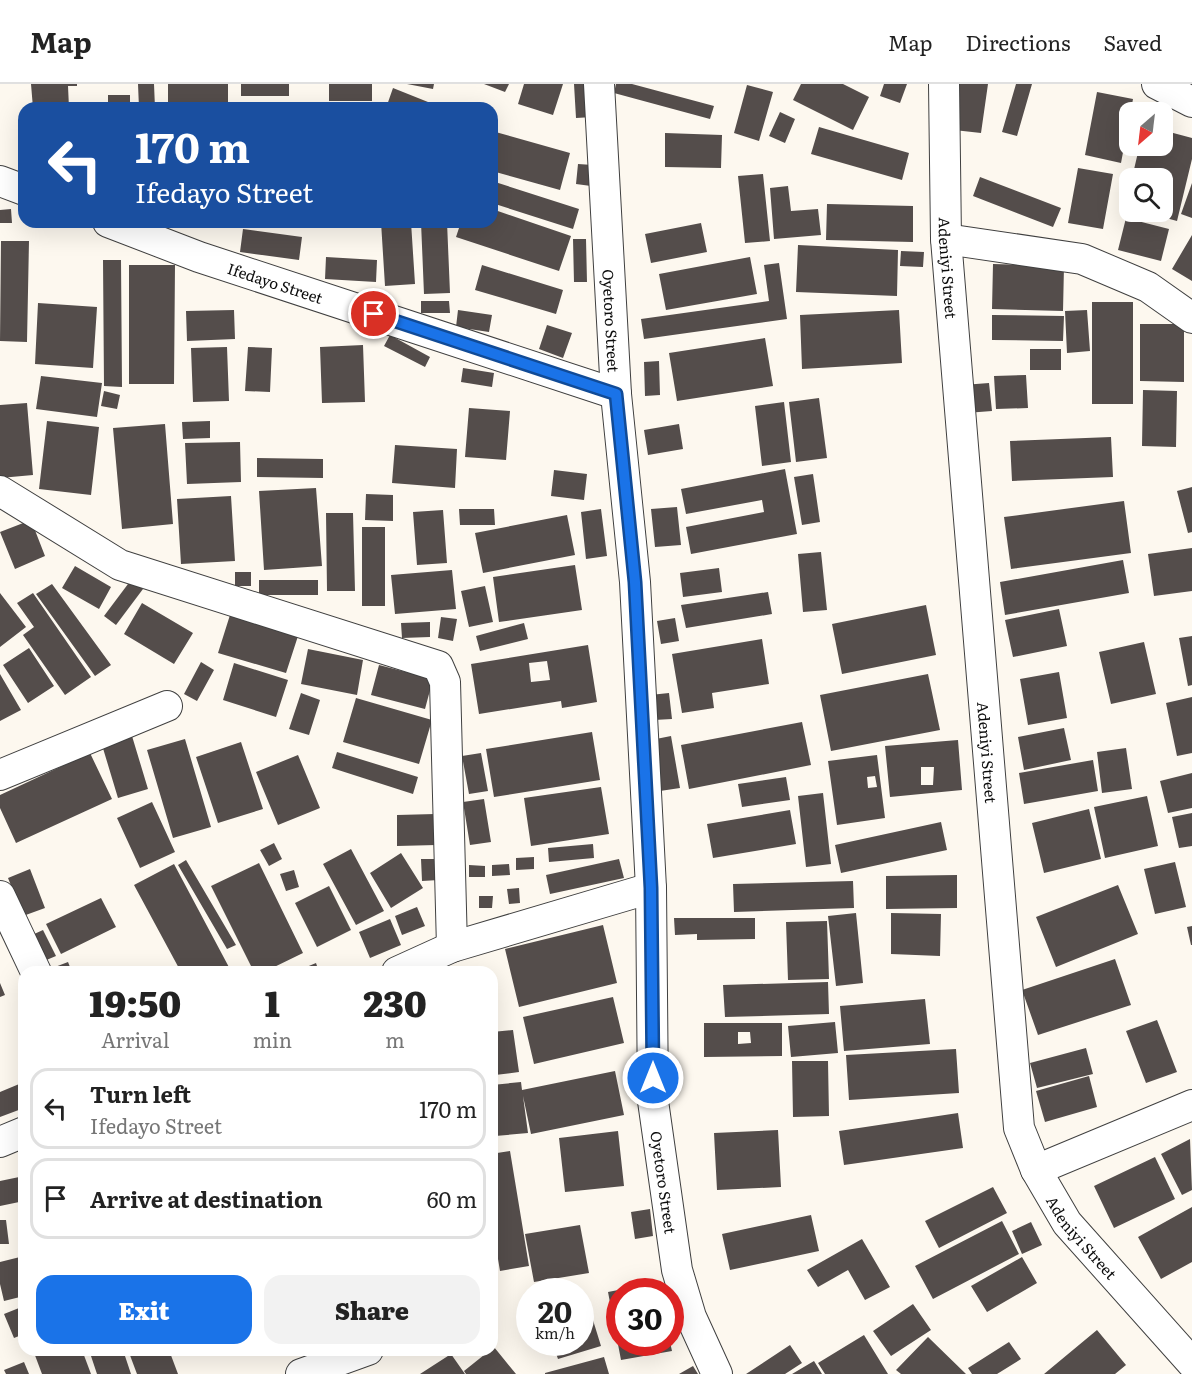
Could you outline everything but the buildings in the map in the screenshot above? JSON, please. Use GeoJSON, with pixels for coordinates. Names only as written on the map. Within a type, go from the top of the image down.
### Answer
{"type":"FeatureCollection","features":[{"type":"Feature","properties":{"kind":"street","name":"Oyetoro Street"},"geometry":{"type":"LineString","coordinates":[[599,84],[616,394],[635,582],[651,888],[653,1101],[677,1270],[691,1317],[717,1374]]}},
{"type":"Feature","properties":{"kind":"street","name":"Adeniyi Street"},"geometry":{"type":"LineString","coordinates":[[944,84],[946,239],[981,630],[1020,1128],[1036,1170],[1067,1223],[1192,1364]]}},
{"type":"Feature","properties":{"kind":"street"},"geometry":{"type":"LineString","coordinates":[[1157,84],[1192,102]]}},
{"type":"Feature","properties":{"kind":"street"},"geometry":{"type":"LineString","coordinates":[[0,181],[18,188]]}},
{"type":"Feature","properties":{"kind":"street","name":"Ifedayo Street"},"geometry":{"type":"LineString","coordinates":[[124,228],[199,257],[616,394]]}},
{"type":"Feature","properties":{"kind":"street"},"geometry":{"type":"LineString","coordinates":[[946,239],[1082,259],[1148,287],[1192,318]]}},
{"type":"Feature","properties":{"kind":"street"},"geometry":{"type":"LineString","coordinates":[[0,490],[120,565],[438,666],[445,682],[453,947]]}},
{"type":"Feature","properties":{"kind":"street"},"geometry":{"type":"LineString","coordinates":[[0,775],[167,706]]}},
{"type":"Feature","properties":{"kind":"street"},"geometry":{"type":"LineString","coordinates":[[410,966],[453,947],[651,888]]}},
{"type":"Feature","properties":{"kind":"street"},"geometry":{"type":"LineString","coordinates":[[0,896],[33,966]]}},
{"type":"Feature","properties":{"kind":"street"},"geometry":{"type":"LineString","coordinates":[[1036,1170],[1192,1105]]}},
{"type":"Feature","properties":{"kind":"street"},"geometry":{"type":"LineString","coordinates":[[0,1142],[18,1134]]}},
{"type":"Feature","properties":{"kind":"street"},"geometry":{"type":"LineString","coordinates":[[301,1374],[351,1356]]}},
{"type":"Feature","properties":{"kind":"route"},"geometry":{"type":"LineString","coordinates":[[374,314],[616,394],[635,582],[651,888],[653,1078]]}}]}
